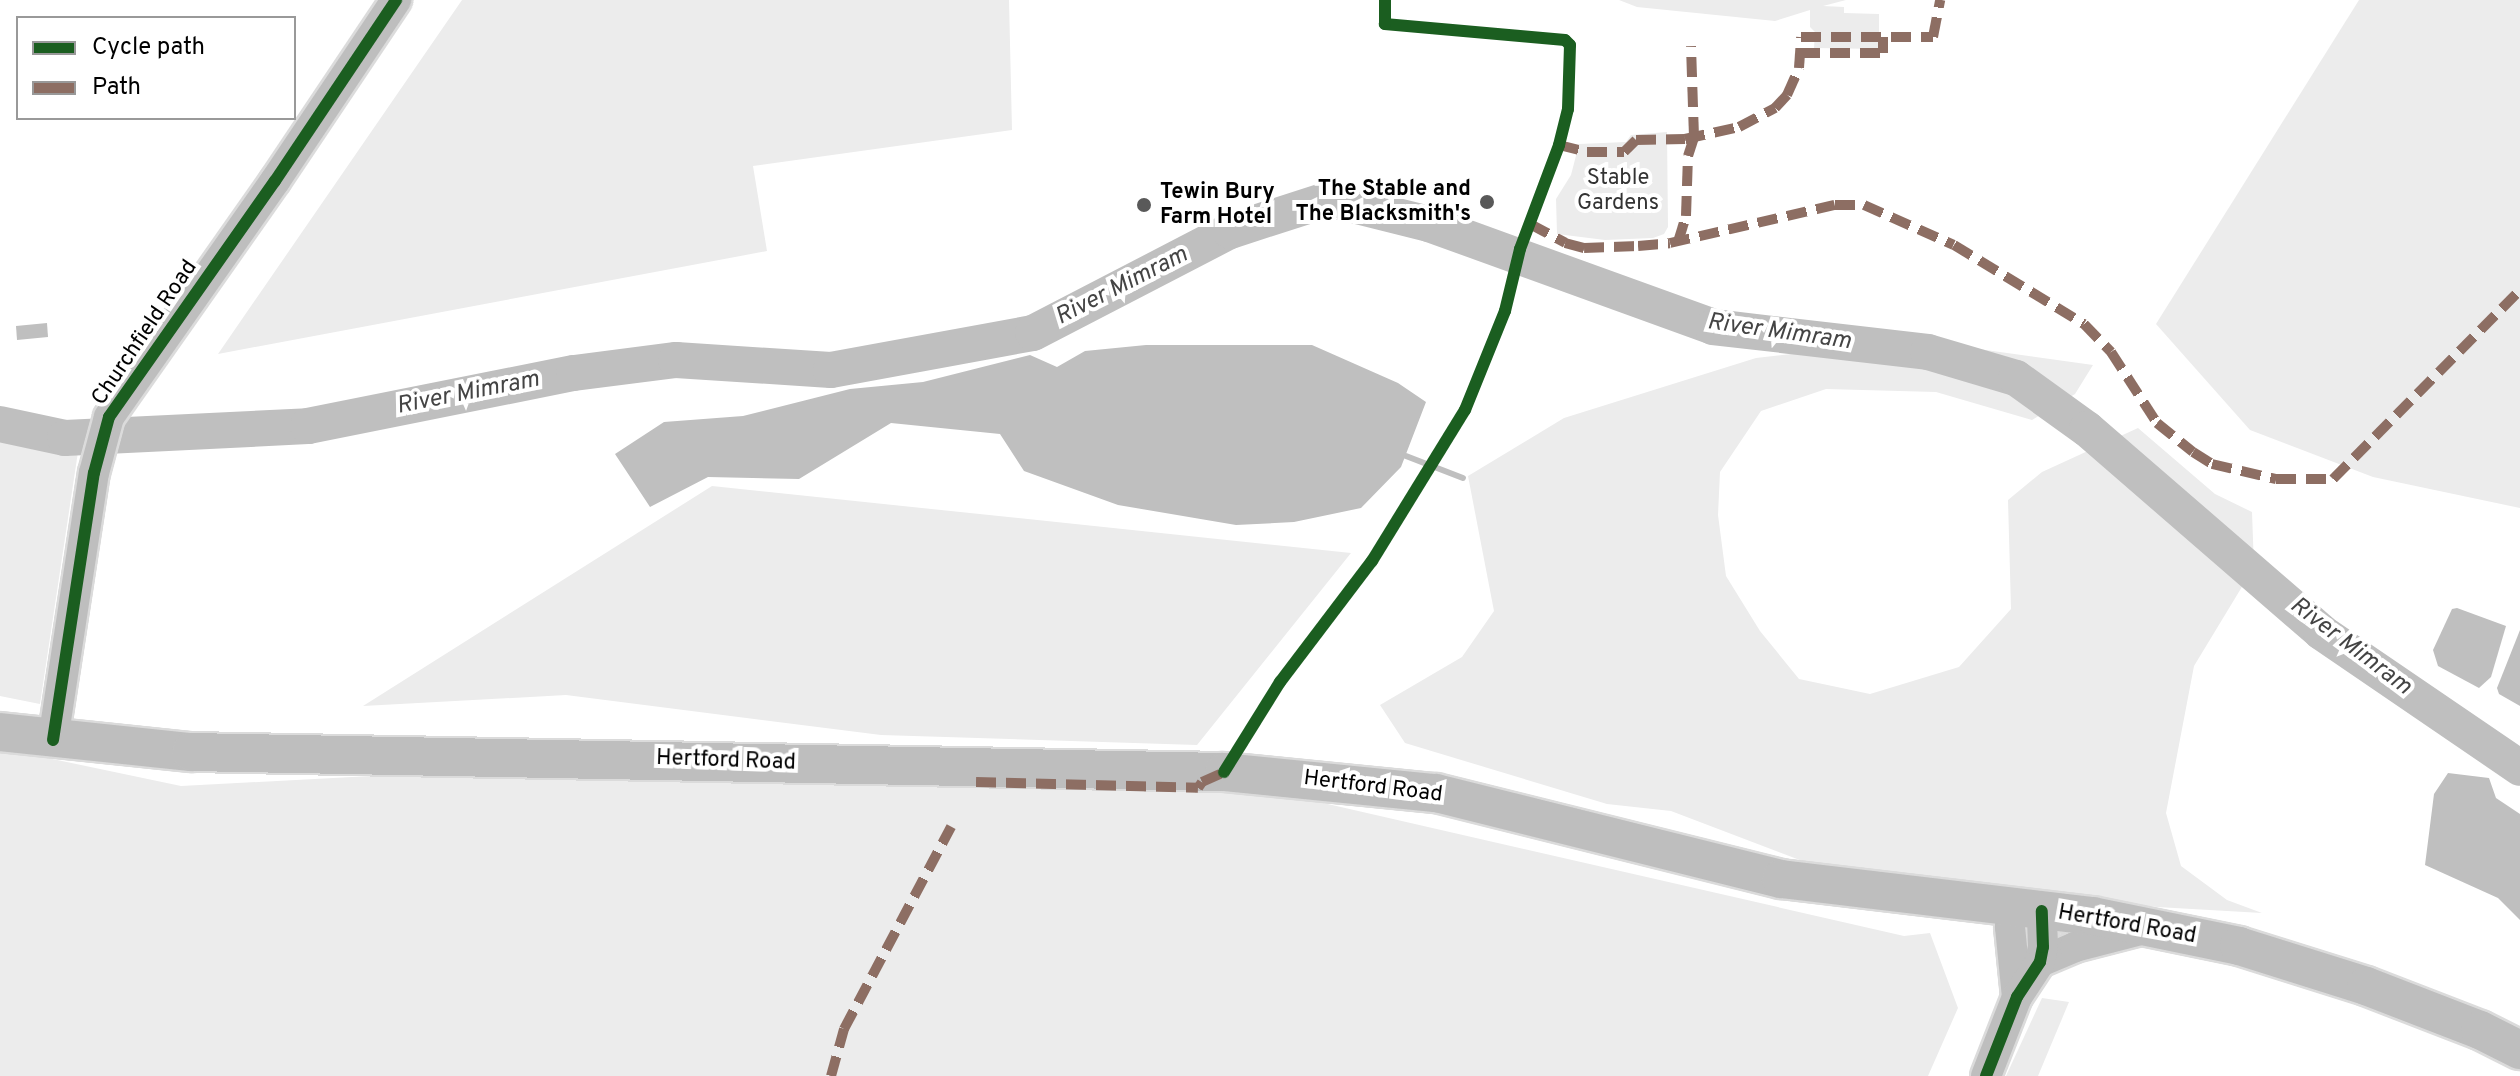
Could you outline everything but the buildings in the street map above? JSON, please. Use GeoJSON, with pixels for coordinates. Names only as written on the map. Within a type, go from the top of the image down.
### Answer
{"type":"FeatureCollection","features":[{"type":"Feature","properties":{"kind":"main road","name":"Hertford Road"},"geometry":{"type":"LineString","coordinates":[[0,732],[53,740],[191,752],[656,758],[1275,775],[1436,793],[1781,879],[2154,927],[2239,946],[2366,986],[2480,1030],[2520,1050]]}},
{"type":"Feature","properties":{"kind":"street","name":"Churchfield Road"},"geometry":{"type":"LineString","coordinates":[[53,740],[94,473],[109,417],[275,181],[396,0]]}},
{"type":"Feature","properties":{"kind":"street"},"geometry":{"type":"LineString","coordinates":[[1986,1076],[2017,997],[2040,962],[2043,947],[2027,909],[2010,927],[2017,997]]}},
{"type":"Feature","properties":{"kind":"street"},"geometry":{"type":"LineString","coordinates":[[2040,962],[2075,947],[2154,927]]}},
{"type":"Feature","properties":{"kind":"green space"},"geometry":{"type":"Polygon","coordinates":[[[462,0],[1009,0],[1012,130],[753,166],[767,251],[218,354],[462,0]]]}},
{"type":"Feature","properties":{"kind":"green space"},"geometry":{"type":"Polygon","coordinates":[[[1619,0],[1846,0],[1823,6],[1844,7],[1844,13],[1879,14],[1879,49],[1814,48],[1815,32],[1810,27],[1810,10],[1775,21],[1637,7],[1619,0]]]}},
{"type":"Feature","properties":{"kind":"green space"},"geometry":{"type":"Polygon","coordinates":[[[2359,0],[2520,0],[2520,508],[2373,477],[2250,430],[2156,324],[2359,0]]]}},
{"type":"Feature","properties":{"kind":"green space","name":"Stable Gardens"},"geometry":{"type":"Polygon","coordinates":[[[1667,132],[1668,227],[1664,234],[1653,238],[1605,240],[1557,234],[1556,199],[1571,175],[1579,144],[1626,142],[1631,135],[1667,132]]]}},
{"type":"Feature","properties":{"kind":"green space"},"geometry":{"type":"Polygon","coordinates":[[[1914,340],[2093,365],[2075,394],[2032,420],[1936,392],[1826,389],[1761,411],[1720,472],[1718,515],[1726,576],[1760,631],[1799,679],[1870,694],[1959,667],[2011,609],[2008,500],[2042,472],[2138,428],[2215,494],[2252,512],[2254,567],[2194,666],[2166,813],[2181,866],[2227,900],[2262,913],[2157,907],[1805,862],[1671,811],[1607,804],[1405,743],[1380,705],[1462,657],[1494,611],[1468,476],[1564,418],[1756,358],[1914,340]]]}},
{"type":"Feature","properties":{"kind":"green space"},"geometry":{"type":"Polygon","coordinates":[[[0,413],[81,432],[40,704],[0,696],[0,413]]]}},
{"type":"Feature","properties":{"kind":"green space"},"geometry":{"type":"Polygon","coordinates":[[[712,486],[1351,553],[1197,745],[881,735],[566,695],[363,706],[712,486]]]}},
{"type":"Feature","properties":{"kind":"green space"},"geometry":{"type":"Polygon","coordinates":[[[0,748],[181,786],[408,774],[1262,789],[1904,936],[1930,933],[1958,1008],[1928,1076],[0,1076],[0,748]]]}},
{"type":"Feature","properties":{"kind":"green space"},"geometry":{"type":"Polygon","coordinates":[[[2042,998],[2069,1002],[2038,1076],[2006,1076],[2042,998]]]}},
{"type":"Feature","properties":{"kind":"shaded area"},"geometry":{"type":"Polygon","coordinates":[[[47,323],[48,337],[17,340],[16,326],[47,323]]]}},
{"type":"Feature","properties":{"kind":"shaded area"},"geometry":{"type":"Polygon","coordinates":[[[1146,345],[1312,345],[1398,383],[1426,402],[1401,467],[1361,508],[1294,522],[1236,525],[1118,505],[1024,471],[1000,434],[891,423],[799,479],[708,477],[650,507],[615,454],[664,422],[743,416],[850,389],[923,382],[1030,355],[1057,367],[1085,351],[1146,345]]]}},
{"type":"Feature","properties":{"kind":"shaded area"},"geometry":{"type":"Polygon","coordinates":[[[2457,608],[2506,626],[2491,677],[2479,688],[2438,666],[2433,650],[2452,609],[2457,608]]]}},
{"type":"Feature","properties":{"kind":"shaded area"},"geometry":{"type":"Polygon","coordinates":[[[2520,630],[2520,706],[2499,694],[2497,688],[2520,630]]]}},
{"type":"Feature","properties":{"kind":"shaded area"},"geometry":{"type":"Polygon","coordinates":[[[2448,773],[2489,778],[2496,798],[2520,814],[2520,920],[2498,898],[2425,865],[2434,794],[2448,773]]]}},
{"type":"Feature","properties":{"kind":"waterway","name":"River Mimram"},"geometry":{"type":"LineString","coordinates":[[0,424],[65,438],[308,426],[574,373],[676,360],[831,370],[1033,333],[1230,231],[1329,199],[1429,224],[1713,327],[1928,352],[2016,378],[2087,429],[2321,632],[2520,768]]}},
{"type":"Feature","properties":{"kind":"waterway"},"geometry":{"type":"LineString","coordinates":[[1406,456],[1463,478]]}},
{"type":"Feature","properties":{"kind":"marked path"},"geometry":{"type":"LineString","coordinates":[[1559,145],[1587,152],[1624,152],[1636,140],[1685,139],[1739,127],[1775,108],[1787,95],[1799,68],[1801,37],[1933,37],[1940,0]]}},
{"type":"Feature","properties":{"kind":"marked path"},"geometry":{"type":"LineString","coordinates":[[1800,53],[1883,53],[1883,37]]}},
{"type":"Feature","properties":{"kind":"marked path"},"geometry":{"type":"LineString","coordinates":[[1678,242],[1686,216],[1688,156],[1694,137],[1691,46]]}},
{"type":"Feature","properties":{"kind":"marked path"},"geometry":{"type":"LineString","coordinates":[[1530,224],[1565,243],[1584,248],[1638,246],[1670,243],[1835,205],[1864,205],[1954,245],[2084,324],[2111,352],[2157,423],[2193,452],[2212,464],[2276,479],[2333,479],[2520,290]]}},
{"type":"Feature","properties":{"kind":"marked path"},"geometry":{"type":"LineString","coordinates":[[976,782],[1198,788],[1202,782],[1224,772]]}},
{"type":"Feature","properties":{"kind":"marked path"},"geometry":{"type":"LineString","coordinates":[[831,1076],[844,1029],[951,827]]}},
{"type":"Feature","properties":{"kind":"cycle path"},"geometry":{"type":"LineString","coordinates":[[53,740],[94,473],[109,417],[275,181],[396,0]]}},
{"type":"Feature","properties":{"kind":"cycle path"},"geometry":{"type":"LineString","coordinates":[[1224,772],[1280,682],[1372,561],[1465,410],[1505,311],[1520,249],[1559,145],[1568,109],[1570,45],[1565,40],[1385,24],[1385,0]]}},
{"type":"Feature","properties":{"kind":"cycle path"},"geometry":{"type":"LineString","coordinates":[[1986,1076],[2017,997],[2040,962],[2043,947],[2042,911]]}},
{"type":"Feature","properties":{"kind":"place","name":"The Stable and The Blacksmith's"},"geometry":{"type":"Point","coordinates":[1487,202]}},
{"type":"Feature","properties":{"kind":"place","name":"Tewin Bury Farm Hotel"},"geometry":{"type":"Point","coordinates":[1144,205]}}]}
